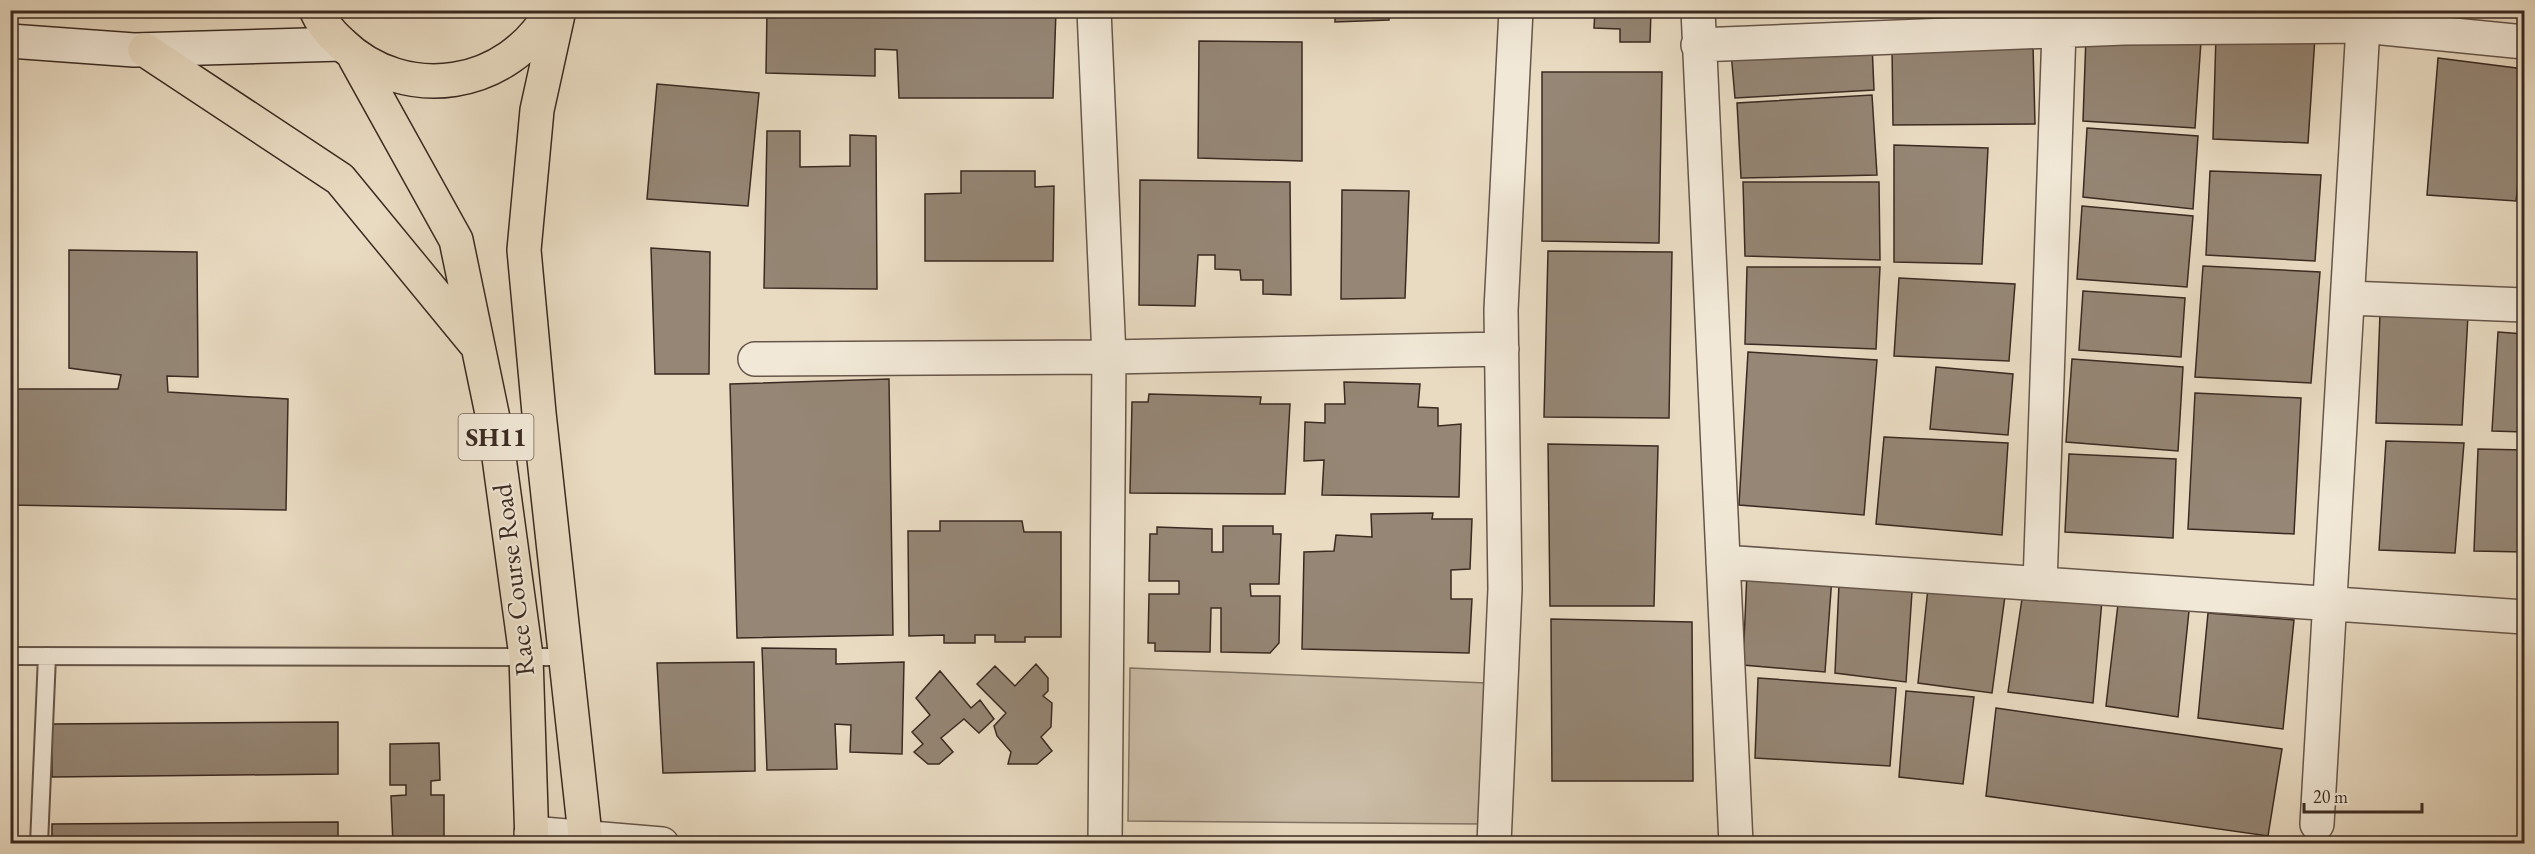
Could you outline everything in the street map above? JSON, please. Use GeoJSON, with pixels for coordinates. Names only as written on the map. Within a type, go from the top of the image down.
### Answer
{"type":"FeatureCollection","features":[{"type":"Feature","properties":{"kind":"main road","name":"SH11"},"geometry":{"type":"LineString","coordinates":[[316,10],[322,24],[349,51],[392,76],[433,82],[475,76],[512,57],[543,28],[552,10]]}},
{"type":"Feature","properties":{"kind":"main road","name":"Race Course Road"},"geometry":{"type":"LineString","coordinates":[[559,10],[537,111],[524,250],[539,413],[586,840]]}},
{"type":"Feature","properties":{"kind":"main road"},"geometry":{"type":"LineString","coordinates":[[145,50],[340,179],[477,346]]}},
{"type":"Feature","properties":{"kind":"main road","name":"Race Course Road"},"geometry":{"type":"LineString","coordinates":[[349,51],[456,240],[495,428],[525,656],[532,838]]}},
{"type":"Feature","properties":{"kind":"street"},"geometry":{"type":"LineString","coordinates":[[1095,10],[1109,357],[1105,843]]}},
{"type":"Feature","properties":{"kind":"street"},"geometry":{"type":"LineString","coordinates":[[1494,843],[1505,589],[1502,299],[1516,10]]}},
{"type":"Feature","properties":{"kind":"street"},"geometry":{"type":"LineString","coordinates":[[1698,10],[1736,843]]}},
{"type":"Feature","properties":{"kind":"street"},"geometry":{"type":"LineString","coordinates":[[1698,45],[2367,21],[2524,42]]}},
{"type":"Feature","properties":{"kind":"street"},"geometry":{"type":"LineString","coordinates":[[2317,824],[2348,297],[2367,21]]}},
{"type":"Feature","properties":{"kind":"street"},"geometry":{"type":"LineString","coordinates":[[2040,585],[2059,31]]}},
{"type":"Feature","properties":{"kind":"street"},"geometry":{"type":"LineString","coordinates":[[10,41],[145,50],[349,51]]}},
{"type":"Feature","properties":{"kind":"street"},"geometry":{"type":"LineString","coordinates":[[2348,297],[2524,305]]}},
{"type":"Feature","properties":{"kind":"street"},"geometry":{"type":"LineString","coordinates":[[755,359],[1109,357],[1502,349]]}},
{"type":"Feature","properties":{"kind":"street"},"geometry":{"type":"LineString","coordinates":[[1723,562],[2331,605],[2524,616]]}},
{"type":"Feature","properties":{"kind":"street"},"geometry":{"type":"LineString","coordinates":[[532,838],[662,843]]}},
{"type":"Feature","properties":{"kind":"lane"},"geometry":{"type":"LineString","coordinates":[[10,656],[566,657]]}},
{"type":"Feature","properties":{"kind":"lane"},"geometry":{"type":"LineString","coordinates":[[39,843],[47,656]]}},
{"type":"Feature","properties":{"kind":"shaded area"},"geometry":{"type":"Polygon","coordinates":[[[1130,668],[1486,683],[1482,824],[1128,821],[1130,668]]]}},
{"type":"Feature","properties":{"kind":"building"},"geometry":{"type":"Polygon","coordinates":[[[767,10],[1056,10],[1053,98],[899,98],[897,50],[875,49],[875,76],[766,73],[767,10]]]}},
{"type":"Feature","properties":{"kind":"building"},"geometry":{"type":"Polygon","coordinates":[[[1335,10],[1389,10],[1389,20],[1335,22],[1335,10]]]}},
{"type":"Feature","properties":{"kind":"building"},"geometry":{"type":"Polygon","coordinates":[[[1595,10],[1651,10],[1650,42],[1620,42],[1620,29],[1594,28],[1595,10]]]}},
{"type":"Feature","properties":{"kind":"building"},"geometry":{"type":"Polygon","coordinates":[[[2216,34],[2315,37],[2308,143],[2213,139],[2216,34]]]}},
{"type":"Feature","properties":{"kind":"building"},"geometry":{"type":"Polygon","coordinates":[[[2086,36],[2201,41],[2195,128],[2083,121],[2086,36]]]}},
{"type":"Feature","properties":{"kind":"building"},"geometry":{"type":"Polygon","coordinates":[[[1199,41],[1302,42],[1302,161],[1198,158],[1199,41]]]}},
{"type":"Feature","properties":{"kind":"building"},"geometry":{"type":"Polygon","coordinates":[[[1872,44],[1874,90],[1735,98],[1731,52],[1872,44]]]}},
{"type":"Feature","properties":{"kind":"building"},"geometry":{"type":"Polygon","coordinates":[[[2033,45],[2035,124],[1893,125],[1892,47],[2033,45]]]}},
{"type":"Feature","properties":{"kind":"building"},"geometry":{"type":"Polygon","coordinates":[[[2438,58],[2524,69],[2524,129],[2516,201],[2427,195],[2438,58]]]}},
{"type":"Feature","properties":{"kind":"building"},"geometry":{"type":"Polygon","coordinates":[[[1542,72],[1662,72],[1659,243],[1542,241],[1542,72]]]}},
{"type":"Feature","properties":{"kind":"building"},"geometry":{"type":"Polygon","coordinates":[[[657,84],[759,93],[748,206],[647,199],[657,84]]]}},
{"type":"Feature","properties":{"kind":"building"},"geometry":{"type":"Polygon","coordinates":[[[1872,95],[1877,175],[1741,178],[1737,103],[1872,95]]]}},
{"type":"Feature","properties":{"kind":"building"},"geometry":{"type":"Polygon","coordinates":[[[2087,128],[2198,136],[2193,209],[2083,197],[2087,128]]]}},
{"type":"Feature","properties":{"kind":"building"},"geometry":{"type":"Polygon","coordinates":[[[767,131],[800,131],[800,167],[850,166],[850,135],[876,136],[877,289],[764,288],[767,131]]]}},
{"type":"Feature","properties":{"kind":"building"},"geometry":{"type":"Polygon","coordinates":[[[1894,145],[1988,148],[1982,264],[1894,262],[1894,145]]]}},
{"type":"Feature","properties":{"kind":"building"},"geometry":{"type":"Polygon","coordinates":[[[961,171],[1035,171],[1035,187],[1054,186],[1053,261],[925,261],[925,194],[961,193],[961,171]]]}},
{"type":"Feature","properties":{"kind":"building"},"geometry":{"type":"Polygon","coordinates":[[[2210,171],[2321,175],[2315,261],[2206,255],[2210,171]]]}},
{"type":"Feature","properties":{"kind":"building"},"geometry":{"type":"Polygon","coordinates":[[[1140,180],[1290,182],[1291,295],[1263,294],[1263,280],[1241,280],[1240,270],[1215,269],[1215,255],[1198,255],[1195,306],[1139,305],[1140,180]]]}},
{"type":"Feature","properties":{"kind":"building"},"geometry":{"type":"Polygon","coordinates":[[[1743,182],[1879,182],[1880,260],[1745,256],[1743,182]]]}},
{"type":"Feature","properties":{"kind":"building"},"geometry":{"type":"Polygon","coordinates":[[[1342,190],[1409,191],[1405,298],[1341,299],[1342,190]]]}},
{"type":"Feature","properties":{"kind":"building"},"geometry":{"type":"Polygon","coordinates":[[[2082,206],[2193,216],[2187,287],[2077,279],[2082,206]]]}},
{"type":"Feature","properties":{"kind":"building"},"geometry":{"type":"Polygon","coordinates":[[[651,248],[710,252],[709,374],[655,374],[651,248]]]}},
{"type":"Feature","properties":{"kind":"building"},"geometry":{"type":"Polygon","coordinates":[[[69,250],[197,252],[198,377],[167,376],[168,392],[288,399],[286,510],[10,505],[10,389],[118,389],[121,375],[69,368],[69,250]]]}},
{"type":"Feature","properties":{"kind":"building"},"geometry":{"type":"Polygon","coordinates":[[[1548,251],[1672,252],[1669,418],[1544,417],[1548,251]]]}},
{"type":"Feature","properties":{"kind":"building"},"geometry":{"type":"Polygon","coordinates":[[[2203,266],[2320,272],[2311,383],[2195,377],[2203,266]]]}},
{"type":"Feature","properties":{"kind":"building"},"geometry":{"type":"Polygon","coordinates":[[[1747,267],[1880,267],[1876,349],[1745,344],[1747,267]]]}},
{"type":"Feature","properties":{"kind":"building"},"geometry":{"type":"Polygon","coordinates":[[[1899,278],[2015,284],[2009,361],[1894,356],[1899,278]]]}},
{"type":"Feature","properties":{"kind":"building"},"geometry":{"type":"Polygon","coordinates":[[[2083,291],[2185,298],[2181,357],[2079,350],[2083,291]]]}},
{"type":"Feature","properties":{"kind":"building"},"geometry":{"type":"Polygon","coordinates":[[[2380,313],[2468,315],[2462,425],[2376,423],[2380,313]]]}},
{"type":"Feature","properties":{"kind":"building"},"geometry":{"type":"Polygon","coordinates":[[[2498,332],[2524,334],[2524,432],[2492,431],[2498,332]]]}},
{"type":"Feature","properties":{"kind":"building"},"geometry":{"type":"Polygon","coordinates":[[[1748,352],[1877,360],[1864,515],[1739,505],[1748,352]]]}},
{"type":"Feature","properties":{"kind":"building"},"geometry":{"type":"Polygon","coordinates":[[[2072,359],[2183,367],[2178,451],[2066,442],[2072,359]]]}},
{"type":"Feature","properties":{"kind":"building"},"geometry":{"type":"Polygon","coordinates":[[[1936,367],[2013,374],[2008,435],[1930,429],[1936,367]]]}},
{"type":"Feature","properties":{"kind":"building"},"geometry":{"type":"Polygon","coordinates":[[[889,379],[893,635],[737,638],[730,384],[889,379]]]}},
{"type":"Feature","properties":{"kind":"building"},"geometry":{"type":"Polygon","coordinates":[[[1344,382],[1420,384],[1418,407],[1438,408],[1438,426],[1461,424],[1459,497],[1322,495],[1324,460],[1304,461],[1305,422],[1325,423],[1325,404],[1345,404],[1344,382]]]}},
{"type":"Feature","properties":{"kind":"building"},"geometry":{"type":"Polygon","coordinates":[[[2195,393],[2301,398],[2294,534],[2188,529],[2195,393]]]}},
{"type":"Feature","properties":{"kind":"building"},"geometry":{"type":"Polygon","coordinates":[[[1149,394],[1261,397],[1260,404],[1290,404],[1285,494],[1130,493],[1132,402],[1148,402],[1149,394]]]}},
{"type":"Feature","properties":{"kind":"building"},"geometry":{"type":"Polygon","coordinates":[[[1884,437],[2008,443],[2002,535],[1876,524],[1884,437]]]}},
{"type":"Feature","properties":{"kind":"building"},"geometry":{"type":"Polygon","coordinates":[[[2386,441],[2464,443],[2455,553],[2379,550],[2386,441]]]}},
{"type":"Feature","properties":{"kind":"building"},"geometry":{"type":"Polygon","coordinates":[[[1548,444],[1658,446],[1654,606],[1550,606],[1548,444]]]}},
{"type":"Feature","properties":{"kind":"building"},"geometry":{"type":"Polygon","coordinates":[[[2478,449],[2524,450],[2524,552],[2474,551],[2478,449]]]}},
{"type":"Feature","properties":{"kind":"building"},"geometry":{"type":"Polygon","coordinates":[[[2069,454],[2176,459],[2173,538],[2065,532],[2069,454]]]}},
{"type":"Feature","properties":{"kind":"building"},"geometry":{"type":"Polygon","coordinates":[[[1433,513],[1432,519],[1472,519],[1470,569],[1451,570],[1451,599],[1472,599],[1469,653],[1302,649],[1304,552],[1334,551],[1336,535],[1372,537],[1371,514],[1433,513]]]}},
{"type":"Feature","properties":{"kind":"building"},"geometry":{"type":"Polygon","coordinates":[[[940,521],[1022,521],[1024,532],[1061,532],[1061,637],[1025,637],[1025,642],[995,642],[995,635],[975,635],[975,643],[944,643],[944,635],[909,636],[908,531],[940,531],[940,521]]]}},
{"type":"Feature","properties":{"kind":"building"},"geometry":{"type":"Polygon","coordinates":[[[1223,526],[1273,526],[1273,534],[1281,534],[1279,584],[1250,584],[1251,596],[1280,596],[1279,643],[1270,653],[1221,652],[1221,608],[1211,608],[1210,652],[1155,651],[1155,643],[1148,643],[1149,594],[1179,594],[1179,581],[1149,581],[1150,534],[1157,534],[1157,527],[1212,529],[1212,552],[1223,552],[1223,526]]]}},
{"type":"Feature","properties":{"kind":"building"},"geometry":{"type":"Polygon","coordinates":[[[1747,572],[1832,577],[1825,672],[1743,665],[1747,572]]]}},
{"type":"Feature","properties":{"kind":"building"},"geometry":{"type":"Polygon","coordinates":[[[1839,584],[1912,592],[1906,682],[1835,673],[1839,584]]]}},
{"type":"Feature","properties":{"kind":"building"},"geometry":{"type":"Polygon","coordinates":[[[1928,588],[2005,596],[1992,693],[1918,683],[1928,588]]]}},
{"type":"Feature","properties":{"kind":"building"},"geometry":{"type":"Polygon","coordinates":[[[2023,592],[2102,600],[2093,703],[2008,692],[2023,592]]]}},
{"type":"Feature","properties":{"kind":"building"},"geometry":{"type":"Polygon","coordinates":[[[2118,604],[2189,611],[2178,717],[2106,706],[2118,604]]]}},
{"type":"Feature","properties":{"kind":"building"},"geometry":{"type":"Polygon","coordinates":[[[2208,613],[2294,620],[2283,729],[2198,718],[2208,613]]]}},
{"type":"Feature","properties":{"kind":"building"},"geometry":{"type":"Polygon","coordinates":[[[1551,619],[1692,622],[1693,781],[1552,781],[1551,619]]]}},
{"type":"Feature","properties":{"kind":"building"},"geometry":{"type":"Polygon","coordinates":[[[762,648],[836,649],[836,664],[904,662],[902,754],[850,752],[851,725],[835,724],[837,769],[767,770],[762,648]]]}},
{"type":"Feature","properties":{"kind":"building"},"geometry":{"type":"Polygon","coordinates":[[[754,662],[755,771],[663,773],[657,663],[754,662]]]}},
{"type":"Feature","properties":{"kind":"building"},"geometry":{"type":"Polygon","coordinates":[[[1036,664],[1048,678],[1048,691],[1043,696],[1052,703],[1051,727],[1041,737],[1052,751],[1037,764],[1008,764],[1011,752],[997,736],[994,726],[1006,713],[977,684],[995,666],[1015,686],[1036,664]]]}},
{"type":"Feature","properties":{"kind":"building"},"geometry":{"type":"Polygon","coordinates":[[[940,671],[971,708],[980,700],[994,719],[979,733],[964,719],[941,738],[953,752],[939,764],[928,764],[914,752],[923,744],[912,732],[930,715],[916,698],[940,671]]]}},
{"type":"Feature","properties":{"kind":"building"},"geometry":{"type":"Polygon","coordinates":[[[1758,678],[1896,688],[1890,766],[1755,758],[1758,678]]]}},
{"type":"Feature","properties":{"kind":"building"},"geometry":{"type":"Polygon","coordinates":[[[1906,691],[1974,697],[1963,784],[1899,777],[1906,691]]]}},
{"type":"Feature","properties":{"kind":"building"},"geometry":{"type":"Polygon","coordinates":[[[1996,708],[2282,749],[2268,836],[1986,796],[1996,708]]]}},
{"type":"Feature","properties":{"kind":"building"},"geometry":{"type":"Polygon","coordinates":[[[338,722],[338,774],[52,777],[52,724],[338,722]]]}},
{"type":"Feature","properties":{"kind":"building"},"geometry":{"type":"Polygon","coordinates":[[[439,743],[440,780],[431,781],[431,795],[444,795],[444,844],[393,844],[391,796],[406,795],[406,785],[390,785],[390,744],[439,743]]]}},
{"type":"Feature","properties":{"kind":"building"},"geometry":{"type":"Polygon","coordinates":[[[338,822],[338,844],[52,844],[52,824],[338,822]]]}}]}
